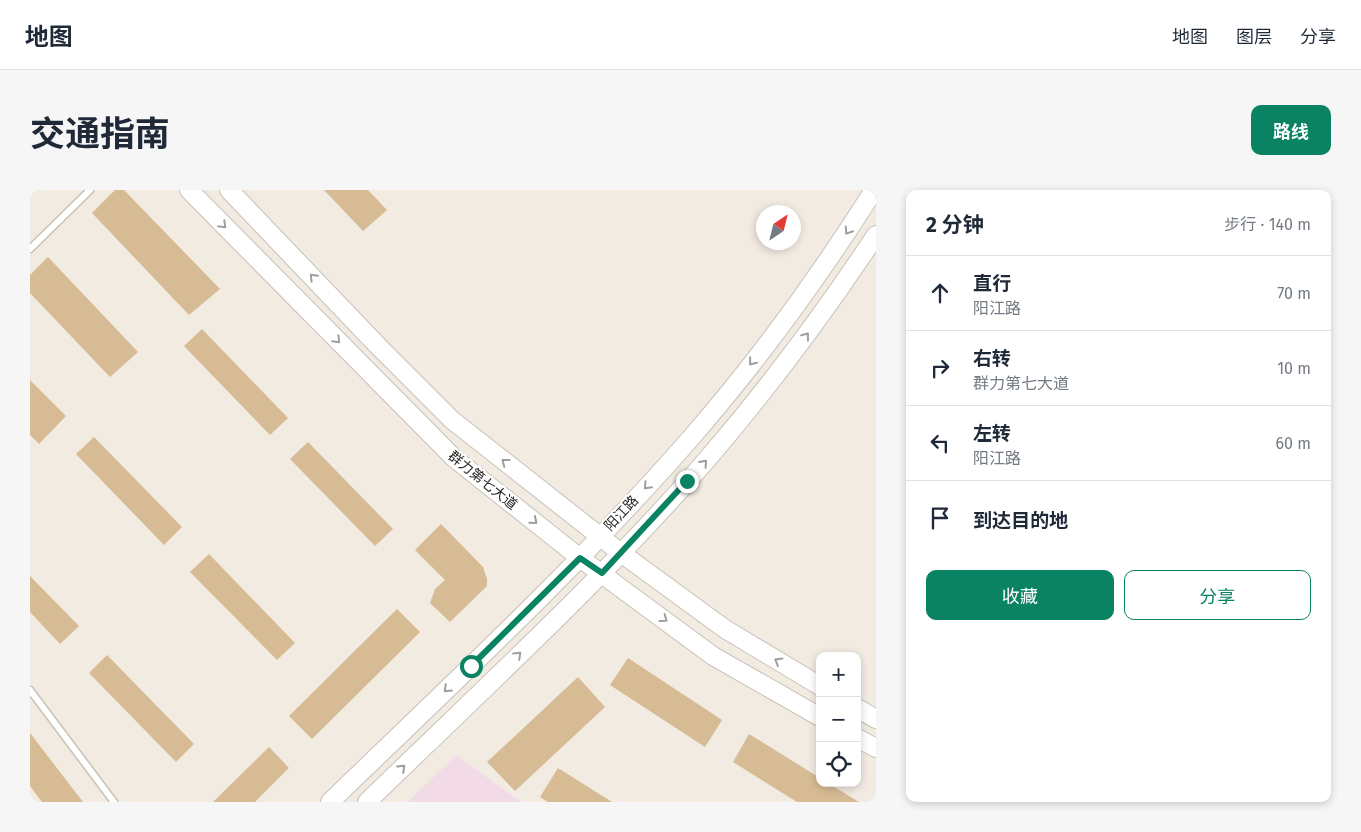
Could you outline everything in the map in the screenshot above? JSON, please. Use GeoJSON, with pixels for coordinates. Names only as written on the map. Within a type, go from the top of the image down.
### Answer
{"type":"FeatureCollection","features":[{"type":"Feature","properties":{"kind":"main road","name":"群力第七大道"},"geometry":{"type":"LineString","coordinates":[[189,190],[454,458],[580,558],[714,656],[816,715]]}},
{"type":"Feature","properties":{"kind":"main road","name":"群力第七大道"},"geometry":{"type":"LineString","coordinates":[[230,190],[378,346],[452,420],[621,553],[725,629],[816,684]]}},
{"type":"Feature","properties":{"kind":"main road","name":"阳江路"},"geometry":{"type":"LineString","coordinates":[[330,802],[580,558],[690,438],[755,359],[833,254],[874,190]]}},
{"type":"Feature","properties":{"kind":"main road","name":"阳江路"},"geometry":{"type":"LineString","coordinates":[[367,802],[602,573],[711,455],[828,306],[876,235]]}},
{"type":"Feature","properties":{"kind":"main road"},"geometry":{"type":"LineString","coordinates":[[861,711],[876,720]]}},
{"type":"Feature","properties":{"kind":"main road"},"geometry":{"type":"LineString","coordinates":[[861,740],[876,748]]}},
{"type":"Feature","properties":{"kind":"lane"},"geometry":{"type":"LineString","coordinates":[[30,249],[90,190]]}},
{"type":"Feature","properties":{"kind":"lane"},"geometry":{"type":"LineString","coordinates":[[30,690],[114,802]]}},
{"type":"Feature","properties":{"kind":"shaded area"},"geometry":{"type":"Polygon","coordinates":[[[456,755],[521,802],[408,802],[456,755]]]}},
{"type":"Feature","properties":{"kind":"building"},"geometry":{"type":"Polygon","coordinates":[[[115,190],[124,190],[220,289],[189,315],[92,213],[115,190]]]}},
{"type":"Feature","properties":{"kind":"building"},"geometry":{"type":"Polygon","coordinates":[[[324,190],[368,190],[387,210],[363,231],[324,190]]]}},
{"type":"Feature","properties":{"kind":"building"},"geometry":{"type":"Polygon","coordinates":[[[48,257],[138,352],[110,377],[30,293],[30,275],[48,257]]]}},
{"type":"Feature","properties":{"kind":"building"},"geometry":{"type":"Polygon","coordinates":[[[202,329],[288,418],[270,435],[184,346],[202,329]]]}},
{"type":"Feature","properties":{"kind":"building"},"geometry":{"type":"Polygon","coordinates":[[[30,380],[66,416],[39,444],[30,435],[30,380]]]}},
{"type":"Feature","properties":{"kind":"building"},"geometry":{"type":"Polygon","coordinates":[[[94,437],[182,527],[164,545],[76,454],[94,437]]]}},
{"type":"Feature","properties":{"kind":"building"},"geometry":{"type":"Polygon","coordinates":[[[308,442],[393,529],[375,546],[290,459],[308,442]]]}},
{"type":"Feature","properties":{"kind":"building"},"geometry":{"type":"Polygon","coordinates":[[[441,524],[483,567],[487,579],[487,586],[450,622],[430,603],[435,589],[445,580],[415,550],[441,524]]]}},
{"type":"Feature","properties":{"kind":"building"},"geometry":{"type":"Polygon","coordinates":[[[209,554],[295,643],[277,660],[190,572],[209,554]]]}},
{"type":"Feature","properties":{"kind":"building"},"geometry":{"type":"Polygon","coordinates":[[[30,576],[79,626],[60,644],[30,612],[30,576]]]}},
{"type":"Feature","properties":{"kind":"building"},"geometry":{"type":"Polygon","coordinates":[[[397,609],[420,632],[312,739],[289,716],[397,609]]]}},
{"type":"Feature","properties":{"kind":"building"},"geometry":{"type":"Polygon","coordinates":[[[107,655],[194,744],[176,762],[89,673],[107,655]]]}},
{"type":"Feature","properties":{"kind":"building"},"geometry":{"type":"Polygon","coordinates":[[[628,658],[722,720],[705,747],[610,685],[628,658]]]}},
{"type":"Feature","properties":{"kind":"building"},"geometry":{"type":"Polygon","coordinates":[[[578,677],[605,707],[515,791],[487,762],[578,677]]]}},
{"type":"Feature","properties":{"kind":"building"},"geometry":{"type":"Polygon","coordinates":[[[30,733],[83,802],[42,802],[30,786],[30,733]]]}},
{"type":"Feature","properties":{"kind":"building"},"geometry":{"type":"Polygon","coordinates":[[[749,734],[816,776],[816,787],[835,787],[859,802],[797,802],[733,762],[749,734]]]}},
{"type":"Feature","properties":{"kind":"building"},"geometry":{"type":"Polygon","coordinates":[[[269,747],[289,768],[255,802],[213,802],[269,747]]]}},
{"type":"Feature","properties":{"kind":"building"},"geometry":{"type":"Polygon","coordinates":[[[558,768],[612,802],[548,802],[540,797],[558,768]]]}},
{"type":"Feature","properties":{"kind":"route"},"geometry":{"type":"LineString","coordinates":[[471,666],[580,558],[602,573],[687,481]]}}]}
